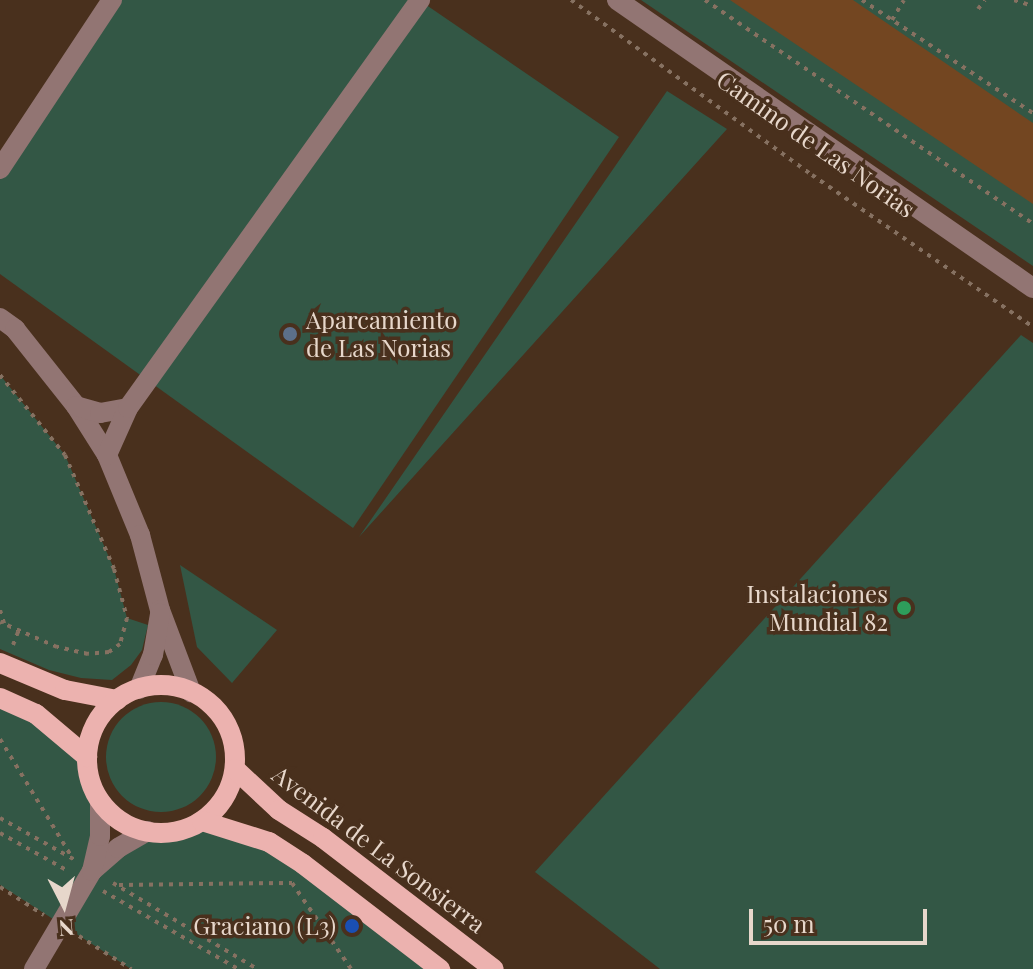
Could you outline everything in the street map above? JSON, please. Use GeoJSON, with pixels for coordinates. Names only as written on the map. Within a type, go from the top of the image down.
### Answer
{"type":"FeatureCollection","features":[{"type":"Feature","properties":{"kind":"main road"},"geometry":{"type":"LineString","coordinates":[[0,663],[65,690],[117,700]]}},
{"type":"Feature","properties":{"kind":"main road"},"geometry":{"type":"LineString","coordinates":[[165,686],[191,692],[205,699],[226,723],[235,754],[235,769],[229,790],[202,821],[175,832],[147,831],[129,825],[100,801],[90,780],[87,757],[96,726],[117,700],[139,689],[165,686]]}},
{"type":"Feature","properties":{"kind":"main road"},"geometry":{"type":"LineString","coordinates":[[0,698],[36,714],[87,757]]}},
{"type":"Feature","properties":{"kind":"main road","name":"Avenida de La Sonsierra"},"geometry":{"type":"LineString","coordinates":[[235,769],[279,810],[323,838],[494,969]]}},
{"type":"Feature","properties":{"kind":"main road"},"geometry":{"type":"LineString","coordinates":[[202,821],[243,831],[280,849],[440,969]]}},
{"type":"Feature","properties":{"kind":"street"},"geometry":{"type":"LineString","coordinates":[[0,169],[112,0]]}},
{"type":"Feature","properties":{"kind":"street"},"geometry":{"type":"LineString","coordinates":[[107,455],[128,408],[420,0]]}},
{"type":"Feature","properties":{"kind":"street","name":"Camino de Las Norias"},"geometry":{"type":"LineString","coordinates":[[617,0],[1033,288]]}},
{"type":"Feature","properties":{"kind":"street"},"geometry":{"type":"LineString","coordinates":[[0,318],[15,329],[76,406],[107,455],[140,535],[160,610],[191,692]]}},
{"type":"Feature","properties":{"kind":"street"},"geometry":{"type":"LineString","coordinates":[[76,406],[100,413],[128,408]]}},
{"type":"Feature","properties":{"kind":"street"},"geometry":{"type":"LineString","coordinates":[[139,689],[153,655],[160,610]]}},
{"type":"Feature","properties":{"kind":"street"},"geometry":{"type":"LineString","coordinates":[[34,969],[89,876],[100,836],[100,801]]}},
{"type":"Feature","properties":{"kind":"street"},"geometry":{"type":"LineString","coordinates":[[89,876],[118,848],[147,831]]}},
{"type":"Feature","properties":{"kind":"path","name":"Camino de Las Norias"},"geometry":{"type":"LineString","coordinates":[[571,0],[812,175],[1033,327]]}},
{"type":"Feature","properties":{"kind":"path"},"geometry":{"type":"LineString","coordinates":[[705,0],[1033,224]]}},
{"type":"Feature","properties":{"kind":"path"},"geometry":{"type":"LineString","coordinates":[[862,0],[1033,113]]}},
{"type":"Feature","properties":{"kind":"path"},"geometry":{"type":"LineString","coordinates":[[892,20],[904,0]]}},
{"type":"Feature","properties":{"kind":"path"},"geometry":{"type":"LineString","coordinates":[[978,9],[985,0]]}},
{"type":"Feature","properties":{"kind":"path"},"geometry":{"type":"LineString","coordinates":[[1014,0],[1033,9]]}},
{"type":"Feature","properties":{"kind":"path"},"geometry":{"type":"LineString","coordinates":[[0,375],[65,455],[114,569],[127,618],[126,632],[120,644],[109,652],[88,654],[57,647],[2,622],[0,610]]}},
{"type":"Feature","properties":{"kind":"path"},"geometry":{"type":"LineString","coordinates":[[0,739],[73,858],[89,876],[117,885],[257,969]]}},
{"type":"Feature","properties":{"kind":"path"},"geometry":{"type":"LineString","coordinates":[[0,818],[73,858]]}},
{"type":"Feature","properties":{"kind":"path"},"geometry":{"type":"LineString","coordinates":[[0,833],[89,876],[238,969]]}},
{"type":"Feature","properties":{"kind":"path"},"geometry":{"type":"LineString","coordinates":[[117,885],[292,883],[351,969]]}},
{"type":"Feature","properties":{"kind":"green space","name":"Aparcamiento de Las Norias"},"geometry":{"type":"Polygon","coordinates":[[[115,0],[419,0],[619,137],[353,528],[0,274],[0,171],[115,0]]]}},
{"type":"Feature","properties":{"kind":"green space"},"geometry":{"type":"Polygon","coordinates":[[[641,0],[1033,0],[1033,266],[641,0]]]}},
{"type":"Feature","properties":{"kind":"green space"},"geometry":{"type":"Polygon","coordinates":[[[667,91],[727,129],[359,537],[647,120],[667,91]]]}},
{"type":"Feature","properties":{"kind":"green space","name":"Instalaciones Mundial 82"},"geometry":{"type":"Polygon","coordinates":[[[1021,335],[1033,343],[1033,969],[660,969],[535,872],[1021,335]]]}},
{"type":"Feature","properties":{"kind":"green space"},"geometry":{"type":"Polygon","coordinates":[[[0,375],[65,455],[114,569],[127,618],[148,625],[142,650],[131,665],[112,680],[81,678],[49,670],[0,649],[0,375]]]}},
{"type":"Feature","properties":{"kind":"green space"},"geometry":{"type":"Polygon","coordinates":[[[180,565],[277,630],[232,683],[197,647],[180,565]]]}},
{"type":"Feature","properties":{"kind":"green space"},"geometry":{"type":"Polygon","coordinates":[[[0,698],[87,757],[100,801],[92,869],[147,831],[175,832],[202,821],[243,831],[440,969],[131,969],[0,885],[0,698]]]}},
{"type":"Feature","properties":{"kind":"green space"},"geometry":{"type":"Polygon","coordinates":[[[161,702],[182,706],[200,718],[212,736],[216,757],[212,778],[200,796],[182,808],[161,812],[140,808],[122,796],[110,778],[106,757],[110,736],[122,718],[140,706],[161,702]]]}},
{"type":"Feature","properties":{"kind":"building"},"geometry":{"type":"Polygon","coordinates":[[[730,0],[853,0],[1033,123],[1033,204],[730,0]]]}},
{"type":"Feature","properties":{"kind":"place","name":"Aparcamiento de Las Norias"},"geometry":{"type":"Point","coordinates":[290,334]}},
{"type":"Feature","properties":{"kind":"place","name":"Instalaciones Mundial 82"},"geometry":{"type":"Point","coordinates":[904,608]}},
{"type":"Feature","properties":{"kind":"place","name":"Graciano (L3)"},"geometry":{"type":"Point","coordinates":[352,926]}}]}
